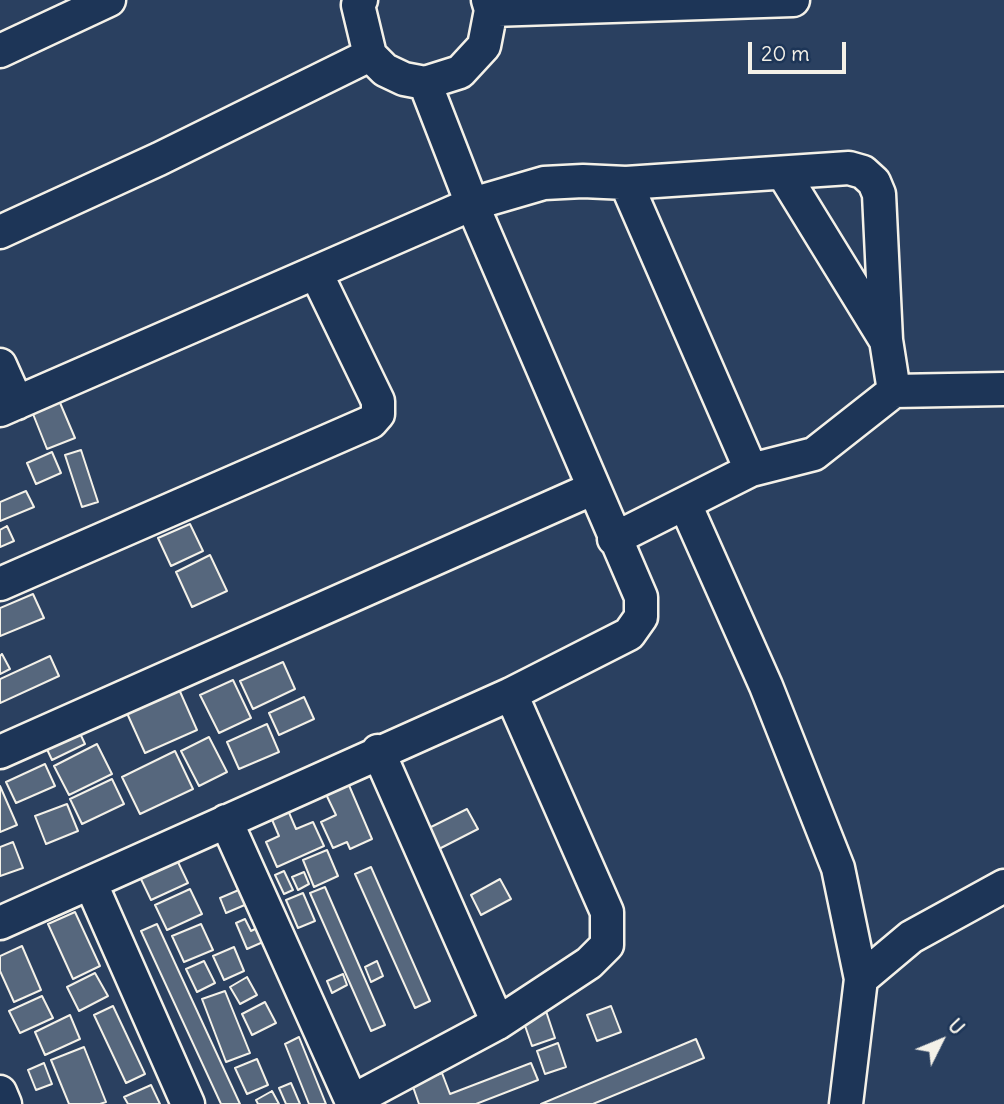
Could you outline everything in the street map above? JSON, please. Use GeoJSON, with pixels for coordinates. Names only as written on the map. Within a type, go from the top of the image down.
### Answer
{"type":"FeatureCollection","features":[{"type":"Feature","properties":{"kind":"street"},"geometry":{"type":"LineString","coordinates":[[0,51],[109,0]]}},
{"type":"Feature","properties":{"kind":"street"},"geometry":{"type":"LineString","coordinates":[[361,0],[358,5],[370,55],[385,70],[404,79],[425,83],[460,72],[484,46],[489,5],[793,0]]}},
{"type":"Feature","properties":{"kind":"street"},"geometry":{"type":"LineString","coordinates":[[0,232],[159,159],[370,55]]}},
{"type":"Feature","properties":{"kind":"street"},"geometry":{"type":"LineString","coordinates":[[0,923],[510,694],[629,634],[641,617],[641,597],[472,204],[425,83]]}},
{"type":"Feature","properties":{"kind":"street"},"geometry":{"type":"LineString","coordinates":[[0,365],[8,406],[472,204],[544,184],[583,181],[626,183],[849,169],[863,172],[874,182],[879,194],[886,340],[894,391]]}},
{"type":"Feature","properties":{"kind":"street"},"geometry":{"type":"LineString","coordinates":[[783,173],[886,340]]}},
{"type":"Feature","properties":{"kind":"street"},"geometry":{"type":"LineString","coordinates":[[626,183],[751,470]]}},
{"type":"Feature","properties":{"kind":"street"},"geometry":{"type":"LineString","coordinates":[[0,584],[372,422],[378,414],[378,401],[316,273]]}},
{"type":"Feature","properties":{"kind":"street"},"geometry":{"type":"LineString","coordinates":[[614,539],[751,470],[814,454],[894,391],[1004,389]]}},
{"type":"Feature","properties":{"kind":"street"},"geometry":{"type":"LineString","coordinates":[[0,752],[594,488]]}},
{"type":"Feature","properties":{"kind":"street"},"geometry":{"type":"LineString","coordinates":[[685,504],[766,686],[838,868],[861,979],[846,1104]]}},
{"type":"Feature","properties":{"kind":"street"},"geometry":{"type":"LineString","coordinates":[[226,821],[353,1102],[498,1023],[601,953],[607,945],[607,912],[510,694]]}},
{"type":"Feature","properties":{"kind":"street"},"geometry":{"type":"LineString","coordinates":[[379,751],[498,1023]]}},
{"type":"Feature","properties":{"kind":"street"},"geometry":{"type":"LineString","coordinates":[[91,884],[188,1104]]}},
{"type":"Feature","properties":{"kind":"street"},"geometry":{"type":"LineString","coordinates":[[861,979],[911,937],[1004,886]]}},
{"type":"Feature","properties":{"kind":"street"},"geometry":{"type":"LineString","coordinates":[[0,1092],[5,1104]]}},
{"type":"Feature","properties":{"kind":"building"},"geometry":{"type":"Polygon","coordinates":[[[58,398],[75,438],[47,449],[31,409],[58,398]]]}},
{"type":"Feature","properties":{"kind":"building"},"geometry":{"type":"Polygon","coordinates":[[[81,450],[98,502],[82,507],[65,455],[81,450]]]}},
{"type":"Feature","properties":{"kind":"building"},"geometry":{"type":"Polygon","coordinates":[[[52,452],[61,473],[36,484],[27,463],[52,452]]]}},
{"type":"Feature","properties":{"kind":"building"},"geometry":{"type":"Polygon","coordinates":[[[26,491],[34,507],[0,521],[0,502],[26,491]]]}},
{"type":"Feature","properties":{"kind":"building"},"geometry":{"type":"Polygon","coordinates":[[[190,524],[203,551],[171,566],[158,538],[190,524]]]}},
{"type":"Feature","properties":{"kind":"building"},"geometry":{"type":"Polygon","coordinates":[[[7,526],[14,541],[0,547],[0,530],[7,526]]]}},
{"type":"Feature","properties":{"kind":"building"},"geometry":{"type":"Polygon","coordinates":[[[210,555],[227,591],[192,607],[176,572],[210,555]]]}},
{"type":"Feature","properties":{"kind":"building"},"geometry":{"type":"Polygon","coordinates":[[[33,594],[44,618],[0,636],[0,608],[33,594]]]}},
{"type":"Feature","properties":{"kind":"building"},"geometry":{"type":"Polygon","coordinates":[[[2,654],[10,669],[0,674],[0,656],[2,654]]]}},
{"type":"Feature","properties":{"kind":"building"},"geometry":{"type":"Polygon","coordinates":[[[50,656],[59,676],[0,703],[0,679],[50,656]]]}},
{"type":"Feature","properties":{"kind":"building"},"geometry":{"type":"Polygon","coordinates":[[[283,662],[295,689],[253,709],[240,681],[283,662]]]}},
{"type":"Feature","properties":{"kind":"building"},"geometry":{"type":"Polygon","coordinates":[[[233,680],[251,718],[219,733],[200,695],[233,680]]]}},
{"type":"Feature","properties":{"kind":"building"},"geometry":{"type":"Polygon","coordinates":[[[178,687],[197,730],[145,753],[126,711],[178,687]]]}},
{"type":"Feature","properties":{"kind":"building"},"geometry":{"type":"Polygon","coordinates":[[[304,697],[314,719],[279,735],[269,713],[304,697]]]}},
{"type":"Feature","properties":{"kind":"building"},"geometry":{"type":"Polygon","coordinates":[[[267,724],[279,752],[239,769],[227,742],[267,724]]]}},
{"type":"Feature","properties":{"kind":"building"},"geometry":{"type":"Polygon","coordinates":[[[77,727],[85,744],[52,760],[44,743],[77,727]]]}},
{"type":"Feature","properties":{"kind":"building"},"geometry":{"type":"Polygon","coordinates":[[[209,737],[227,772],[199,786],[181,751],[209,737]]]}},
{"type":"Feature","properties":{"kind":"building"},"geometry":{"type":"Polygon","coordinates":[[[97,744],[112,774],[69,795],[54,766],[97,744]]]}},
{"type":"Feature","properties":{"kind":"building"},"geometry":{"type":"Polygon","coordinates":[[[175,751],[193,789],[140,814],[122,777],[175,751]]]}},
{"type":"Feature","properties":{"kind":"building"},"geometry":{"type":"Polygon","coordinates":[[[45,764],[55,786],[16,803],[6,782],[45,764]]]}},
{"type":"Feature","properties":{"kind":"building"},"geometry":{"type":"Polygon","coordinates":[[[345,776],[372,839],[350,849],[347,842],[333,848],[321,822],[336,815],[322,786],[345,776]]]}},
{"type":"Feature","properties":{"kind":"building"},"geometry":{"type":"Polygon","coordinates":[[[112,779],[124,804],[82,824],[70,799],[112,779]]]}},
{"type":"Feature","properties":{"kind":"building"},"geometry":{"type":"Polygon","coordinates":[[[0,786],[17,825],[0,832],[0,786]]]}},
{"type":"Feature","properties":{"kind":"building"},"geometry":{"type":"Polygon","coordinates":[[[284,801],[296,829],[313,822],[324,846],[277,867],[266,842],[279,836],[267,808],[284,801]]]}},
{"type":"Feature","properties":{"kind":"building"},"geometry":{"type":"Polygon","coordinates":[[[67,804],[78,831],[46,844],[35,816],[67,804]]]}},
{"type":"Feature","properties":{"kind":"building"},"geometry":{"type":"Polygon","coordinates":[[[467,809],[478,829],[435,851],[425,830],[467,809]]]}},
{"type":"Feature","properties":{"kind":"building"},"geometry":{"type":"Polygon","coordinates":[[[13,842],[23,868],[0,876],[0,847],[13,842]]]}},
{"type":"Feature","properties":{"kind":"building"},"geometry":{"type":"Polygon","coordinates":[[[327,850],[338,876],[314,887],[303,860],[327,850]]]}},
{"type":"Feature","properties":{"kind":"building"},"geometry":{"type":"Polygon","coordinates":[[[177,860],[188,883],[151,900],[140,877],[177,860]]]}},
{"type":"Feature","properties":{"kind":"building"},"geometry":{"type":"Polygon","coordinates":[[[371,867],[430,1001],[415,1008],[355,874],[371,867]]]}},
{"type":"Feature","properties":{"kind":"building"},"geometry":{"type":"Polygon","coordinates":[[[284,871],[293,890],[284,894],[275,875],[284,871]]]}},
{"type":"Feature","properties":{"kind":"building"},"geometry":{"type":"Polygon","coordinates":[[[304,872],[309,884],[298,890],[292,877],[304,872]]]}},
{"type":"Feature","properties":{"kind":"building"},"geometry":{"type":"Polygon","coordinates":[[[500,879],[511,899],[481,915],[471,895],[500,879]]]}},
{"type":"Feature","properties":{"kind":"building"},"geometry":{"type":"Polygon","coordinates":[[[325,887],[385,1025],[371,1031],[310,893],[325,887]]]}},
{"type":"Feature","properties":{"kind":"building"},"geometry":{"type":"Polygon","coordinates":[[[190,889],[202,914],[167,930],[155,905],[190,889]]]}},
{"type":"Feature","properties":{"kind":"building"},"geometry":{"type":"Polygon","coordinates":[[[241,889],[247,904],[226,913],[220,898],[241,889]]]}},
{"type":"Feature","properties":{"kind":"building"},"geometry":{"type":"Polygon","coordinates":[[[303,893],[315,921],[298,928],[286,900],[303,893]]]}},
{"type":"Feature","properties":{"kind":"building"},"geometry":{"type":"Polygon","coordinates":[[[75,912],[100,966],[73,979],[48,924],[75,912]]]}},
{"type":"Feature","properties":{"kind":"building"},"geometry":{"type":"Polygon","coordinates":[[[245,919],[251,931],[257,928],[263,942],[247,949],[236,923],[245,919]]]}},
{"type":"Feature","properties":{"kind":"building"},"geometry":{"type":"Polygon","coordinates":[[[157,924],[240,1104],[221,1104],[141,931],[157,924]]]}},
{"type":"Feature","properties":{"kind":"building"},"geometry":{"type":"Polygon","coordinates":[[[201,924],[213,950],[184,962],[172,936],[201,924]]]}},
{"type":"Feature","properties":{"kind":"building"},"geometry":{"type":"Polygon","coordinates":[[[22,946],[41,990],[14,1002],[0,971],[0,956],[22,946]]]}},
{"type":"Feature","properties":{"kind":"building"},"geometry":{"type":"Polygon","coordinates":[[[234,947],[244,971],[224,980],[213,956],[234,947]]]}},
{"type":"Feature","properties":{"kind":"building"},"geometry":{"type":"Polygon","coordinates":[[[204,961],[215,983],[197,992],[186,969],[204,961]]]}},
{"type":"Feature","properties":{"kind":"building"},"geometry":{"type":"Polygon","coordinates":[[[377,961],[383,976],[371,982],[365,967],[377,961]]]}},
{"type":"Feature","properties":{"kind":"building"},"geometry":{"type":"Polygon","coordinates":[[[95,973],[108,996],[79,1011],[67,987],[95,973]]]}},
{"type":"Feature","properties":{"kind":"building"},"geometry":{"type":"Polygon","coordinates":[[[343,974],[347,985],[332,993],[327,981],[343,974]]]}},
{"type":"Feature","properties":{"kind":"building"},"geometry":{"type":"Polygon","coordinates":[[[247,977],[257,995],[240,1004],[230,987],[247,977]]]}},
{"type":"Feature","properties":{"kind":"building"},"geometry":{"type":"Polygon","coordinates":[[[225,991],[250,1053],[226,1062],[202,999],[225,991]]]}},
{"type":"Feature","properties":{"kind":"building"},"geometry":{"type":"Polygon","coordinates":[[[42,996],[53,1018],[20,1033],[9,1011],[42,996]]]}},
{"type":"Feature","properties":{"kind":"building"},"geometry":{"type":"Polygon","coordinates":[[[265,1002],[276,1023],[252,1035],[242,1014],[265,1002]]]}},
{"type":"Feature","properties":{"kind":"building"},"geometry":{"type":"Polygon","coordinates":[[[113,1006],[145,1074],[126,1083],[94,1015],[113,1006]]]}},
{"type":"Feature","properties":{"kind":"building"},"geometry":{"type":"Polygon","coordinates":[[[611,1006],[621,1032],[597,1041],[587,1015],[611,1006]]]}},
{"type":"Feature","properties":{"kind":"building"},"geometry":{"type":"Polygon","coordinates":[[[546,1011],[555,1038],[532,1046],[523,1020],[546,1011]]]}},
{"type":"Feature","properties":{"kind":"building"},"geometry":{"type":"Polygon","coordinates":[[[70,1015],[80,1039],[45,1055],[35,1032],[70,1015]]]}},
{"type":"Feature","properties":{"kind":"building"},"geometry":{"type":"Polygon","coordinates":[[[299,1037],[326,1104],[309,1104],[285,1044],[299,1037]]]}},
{"type":"Feature","properties":{"kind":"building"},"geometry":{"type":"Polygon","coordinates":[[[696,1039],[704,1058],[593,1104],[541,1104],[696,1039]]]}},
{"type":"Feature","properties":{"kind":"building"},"geometry":{"type":"Polygon","coordinates":[[[558,1043],[566,1067],[545,1074],[537,1051],[558,1043]]]}},
{"type":"Feature","properties":{"kind":"building"},"geometry":{"type":"Polygon","coordinates":[[[84,1047],[106,1102],[69,1104],[51,1060],[84,1047]]]}},
{"type":"Feature","properties":{"kind":"building"},"geometry":{"type":"Polygon","coordinates":[[[257,1059],[268,1085],[247,1094],[235,1068],[257,1059]]]}},
{"type":"Feature","properties":{"kind":"building"},"geometry":{"type":"Polygon","coordinates":[[[44,1063],[52,1084],[36,1090],[28,1070],[44,1063]]]}},
{"type":"Feature","properties":{"kind":"building"},"geometry":{"type":"Polygon","coordinates":[[[531,1063],[538,1080],[476,1104],[419,1104],[412,1084],[442,1073],[450,1094],[531,1063]]]}},
{"type":"Feature","properties":{"kind":"building"},"geometry":{"type":"Polygon","coordinates":[[[291,1083],[300,1104],[286,1104],[279,1088],[291,1083]]]}},
{"type":"Feature","properties":{"kind":"building"},"geometry":{"type":"Polygon","coordinates":[[[151,1085],[160,1104],[128,1104],[124,1097],[151,1085]]]}},
{"type":"Feature","properties":{"kind":"building"},"geometry":{"type":"Polygon","coordinates":[[[272,1091],[279,1104],[258,1104],[256,1100],[272,1091]]]}}]}
